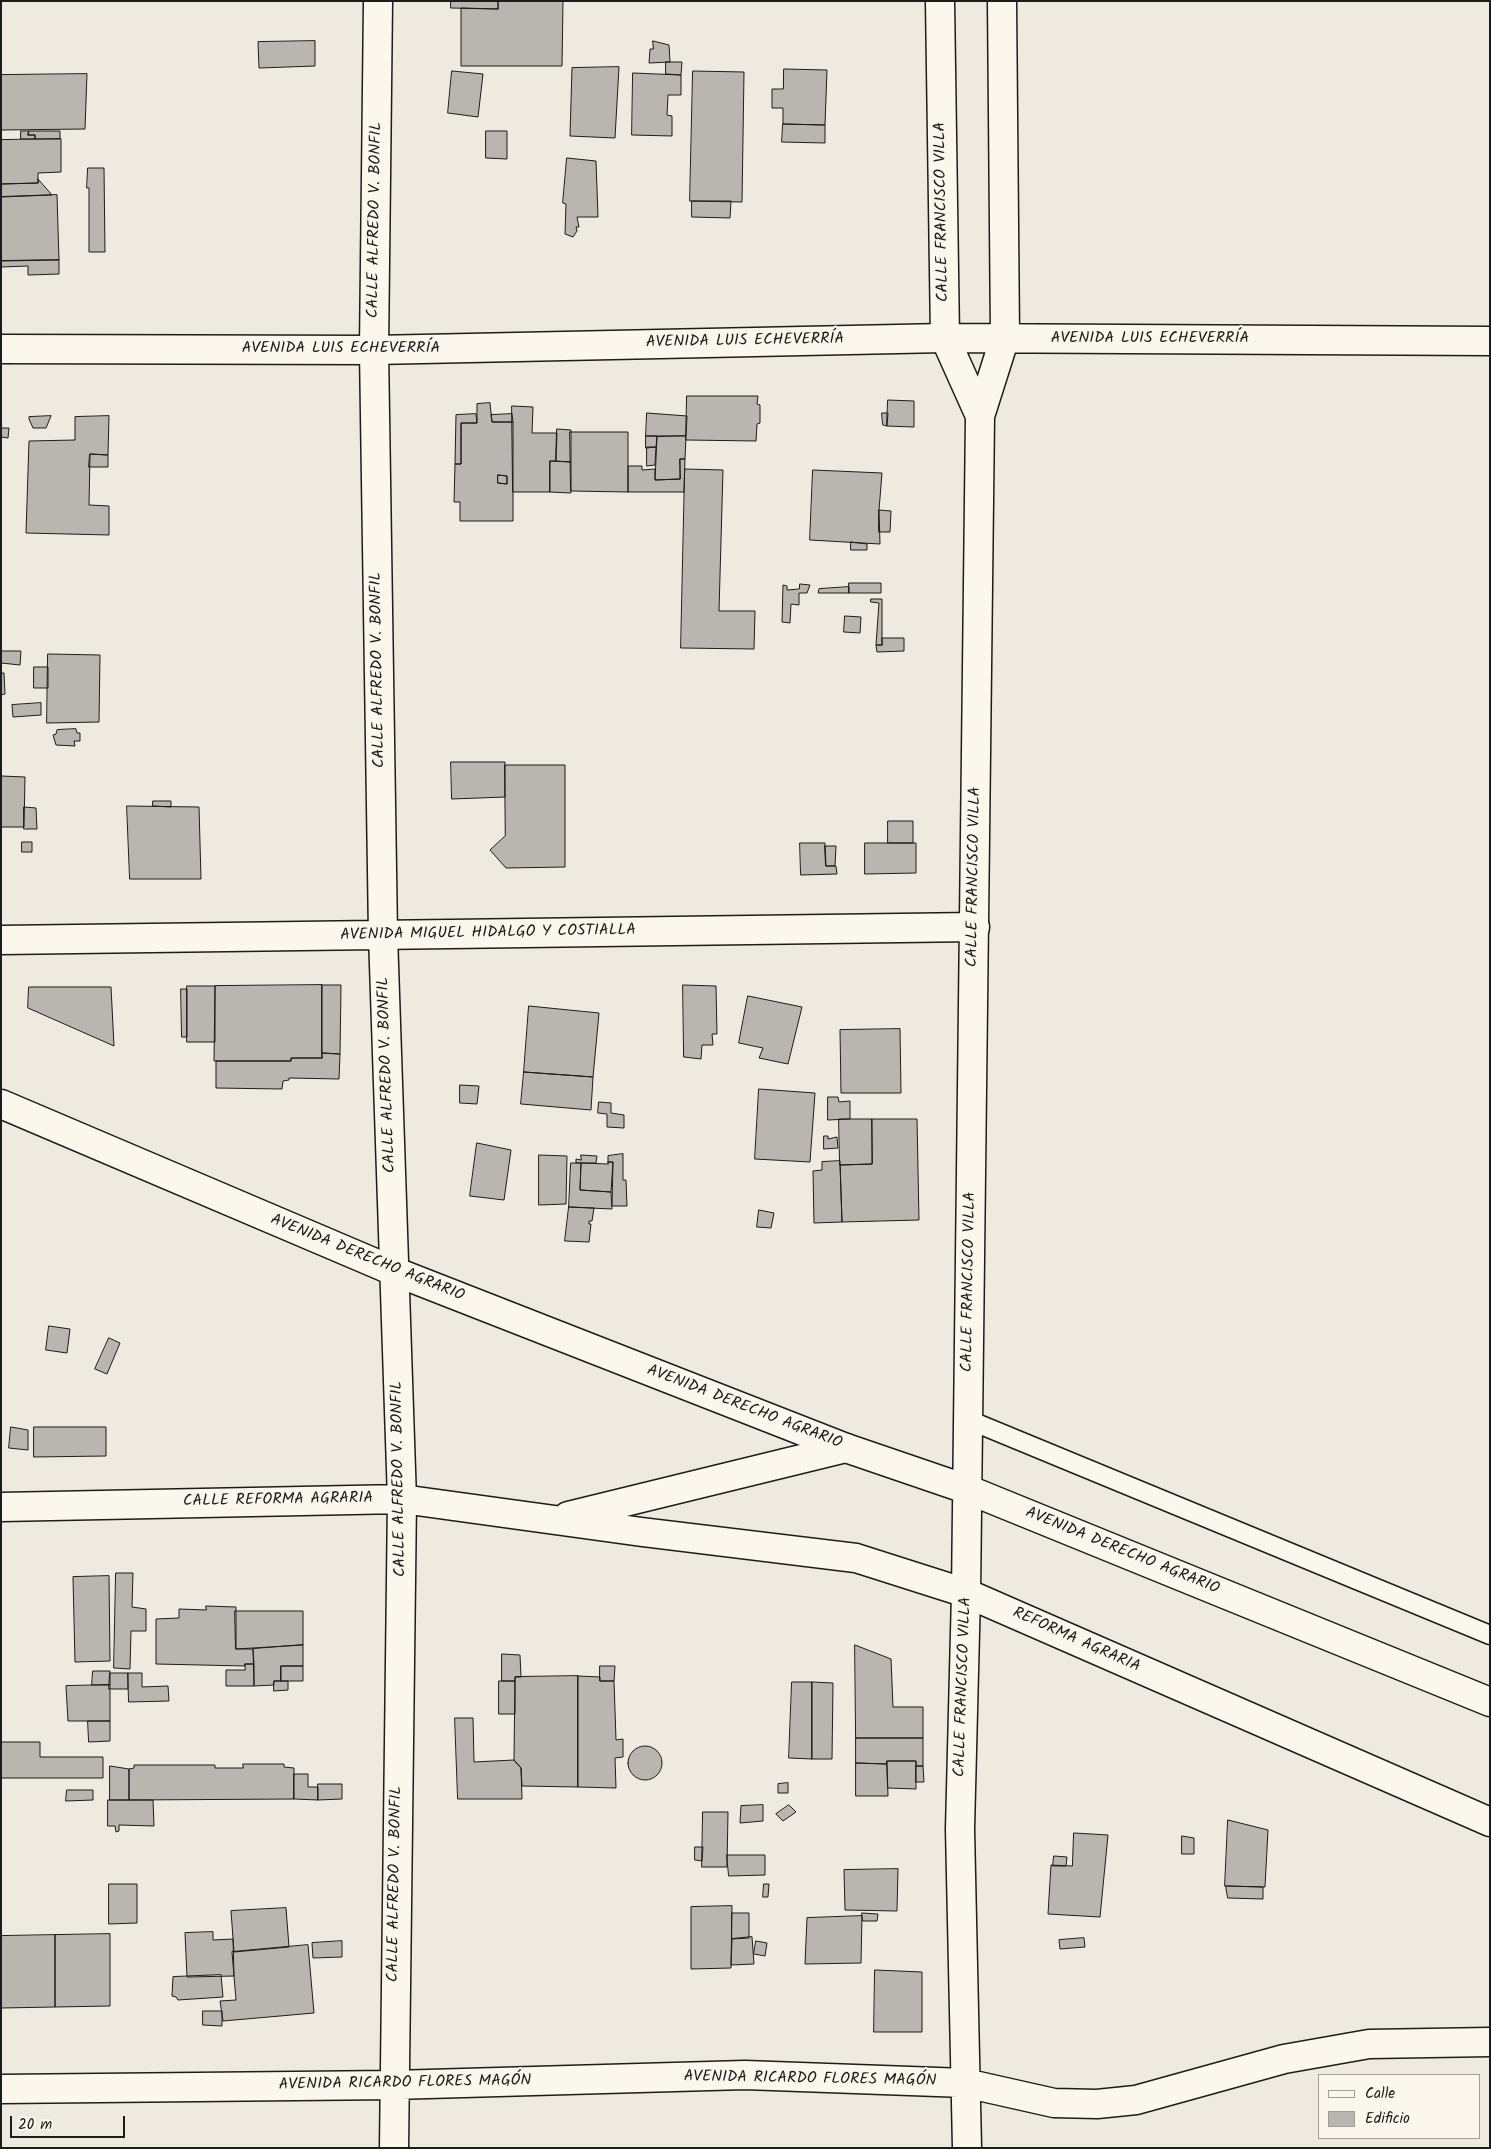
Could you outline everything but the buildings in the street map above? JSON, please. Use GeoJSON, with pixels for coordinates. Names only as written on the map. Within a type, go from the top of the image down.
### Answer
{"type":"FeatureCollection","features":[{"type":"Feature","properties":{"kind":"street","name":"CALLE ALFREDO V. BONFIL"},"geometry":{"type":"LineString","coordinates":[[378,1],[374,350],[383,935],[396,1272],[402,1499],[393,2085],[394,2148]]}},
{"type":"Feature","properties":{"kind":"street","name":"CALLE FRANCISCO VILLA"},"geometry":{"type":"LineString","coordinates":[[940,1],[944,338],[980,416]]}},
{"type":"Feature","properties":{"kind":"street","name":"CALLE FRANCISCO VILLA"},"geometry":{"type":"LineString","coordinates":[[967,2148],[960,1829],[969,1490],[968,1420],[980,416],[1005,338],[1002,1]]}},
{"type":"Feature","properties":{"kind":"street","name":"AVENIDA LUIS ECHEVERRÍA"},"geometry":{"type":"LineString","coordinates":[[1,349],[374,350],[944,338],[1490,341]]}},
{"type":"Feature","properties":{"kind":"street","name":"AVENIDA MIGUEL HIDALGO Y COSTIALLA"},"geometry":{"type":"LineString","coordinates":[[1,940],[975,927]]}},
{"type":"Feature","properties":{"kind":"street","name":"AVENIDA DERECHO AGRARIO"},"geometry":{"type":"LineString","coordinates":[[1,1104],[396,1272],[846,1448],[969,1490],[1490,1702]]}},
{"type":"Feature","properties":{"kind":"street"},"geometry":{"type":"LineString","coordinates":[[554,1519],[846,1448]]}},
{"type":"Feature","properties":{"kind":"street","name":"CALLE REFORMA AGRARIA"},"geometry":{"type":"LineString","coordinates":[[1,1507],[402,1499],[642,1532]]}},
{"type":"Feature","properties":{"kind":"street","name":"REFORMA AGRARIA"},"geometry":{"type":"LineString","coordinates":[[642,1532],[856,1558],[966,1593],[1490,1822]]}},
{"type":"Feature","properties":{"kind":"street","name":"AVENIDA RICARDO FLORES MAGÓN"},"geometry":{"type":"LineString","coordinates":[[1,2089],[393,2085],[745,2075],[965,2083],[1054,2103],[1097,2104],[1136,2100],[1284,2059],[1369,2044],[1490,2042]]}},
{"type":"Feature","properties":{"kind":"lane"},"geometry":{"type":"LineString","coordinates":[[968,1420],[1490,1635]]}}]}
